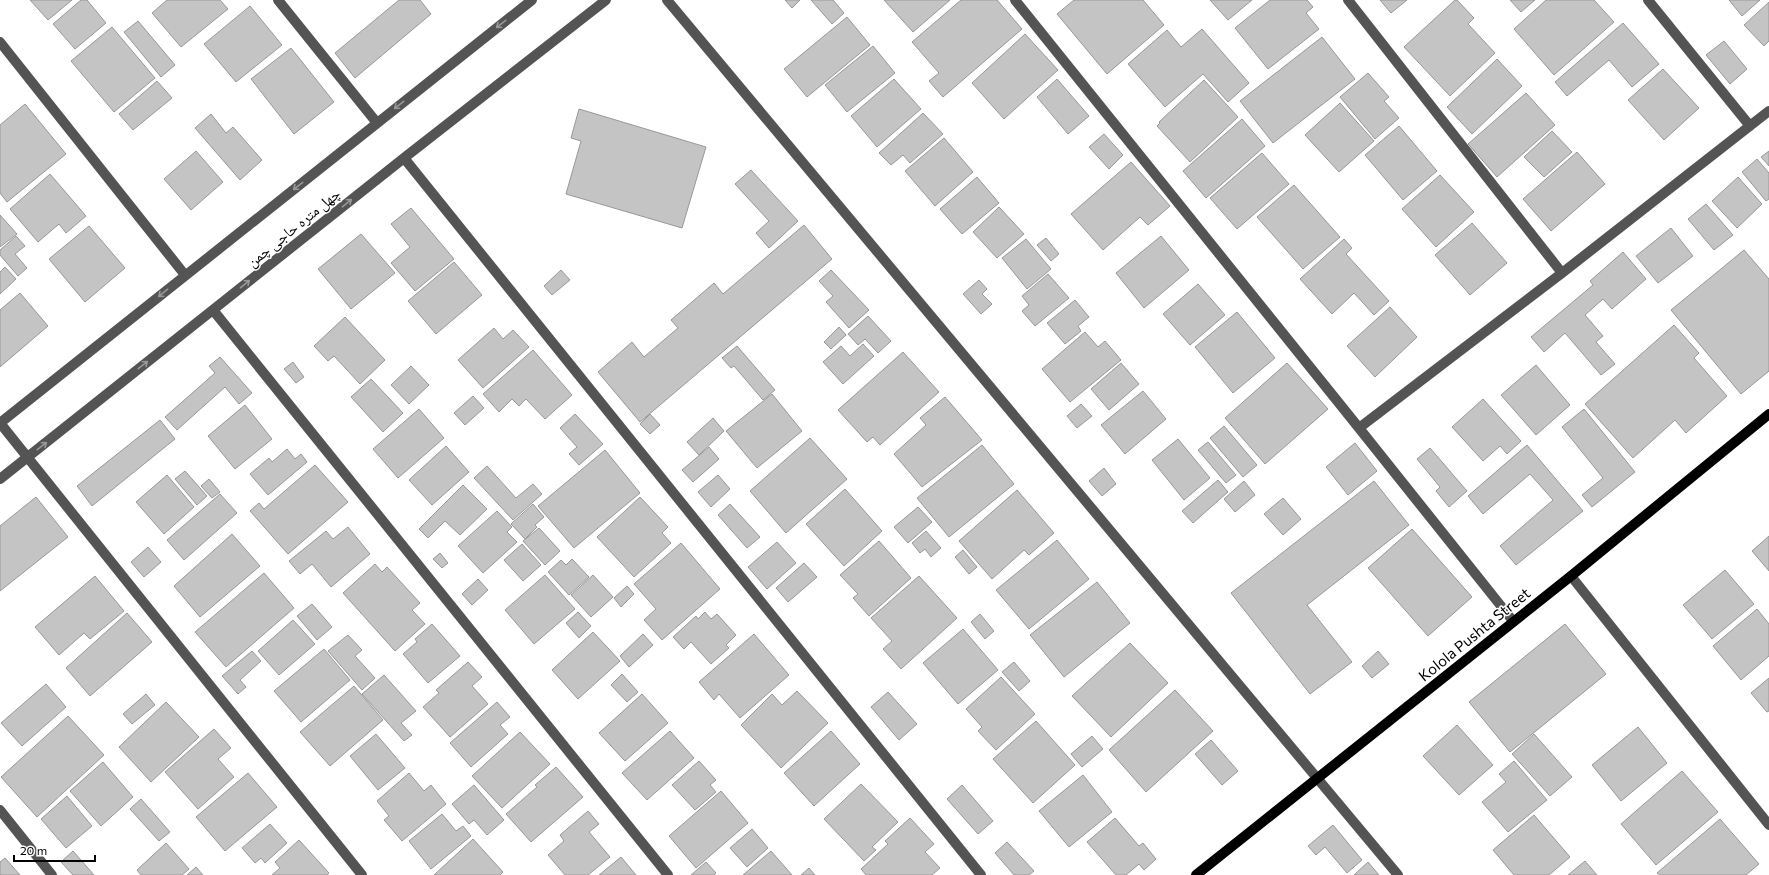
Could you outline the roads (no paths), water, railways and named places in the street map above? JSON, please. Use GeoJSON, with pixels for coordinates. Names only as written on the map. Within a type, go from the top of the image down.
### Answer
{"type":"FeatureCollection","features":[{"type":"Feature","properties":{"kind":"main road","name":"Kolola Pushta Street"},"geometry":{"type":"LineString","coordinates":[[1196,875],[1571,576],[1769,414]]}},
{"type":"Feature","properties":{"kind":"street"},"geometry":{"type":"LineString","coordinates":[[278,0],[377,123]]}},
{"type":"Feature","properties":{"kind":"street","name":"چهل متره حاجی چمن"},"geometry":{"type":"LineString","coordinates":[[0,423],[532,0]]}},
{"type":"Feature","properties":{"kind":"street","name":"چهل متره حاجی چمن"},"geometry":{"type":"LineString","coordinates":[[0,479],[404,158],[606,0]]}},
{"type":"Feature","properties":{"kind":"street"},"geometry":{"type":"LineString","coordinates":[[667,0],[1398,875]]}},
{"type":"Feature","properties":{"kind":"street"},"geometry":{"type":"LineString","coordinates":[[1015,0],[1513,622]]}},
{"type":"Feature","properties":{"kind":"street"},"geometry":{"type":"LineString","coordinates":[[1348,0],[1562,273]]}},
{"type":"Feature","properties":{"kind":"street"},"geometry":{"type":"LineString","coordinates":[[1648,0],[1750,126]]}},
{"type":"Feature","properties":{"kind":"street"},"geometry":{"type":"LineString","coordinates":[[0,42],[186,275]]}},
{"type":"Feature","properties":{"kind":"street"},"geometry":{"type":"LineString","coordinates":[[1359,428],[1562,273],[1769,111]]}},
{"type":"Feature","properties":{"kind":"street"},"geometry":{"type":"LineString","coordinates":[[404,158],[981,875]]}},
{"type":"Feature","properties":{"kind":"street"},"geometry":{"type":"LineString","coordinates":[[213,310],[668,875]]}},
{"type":"Feature","properties":{"kind":"street"},"geometry":{"type":"LineString","coordinates":[[0,423],[362,875]]}},
{"type":"Feature","properties":{"kind":"street"},"geometry":{"type":"LineString","coordinates":[[1571,576],[1769,825]]}},
{"type":"Feature","properties":{"kind":"street"},"geometry":{"type":"LineString","coordinates":[[0,810],[52,875]]}}]}
